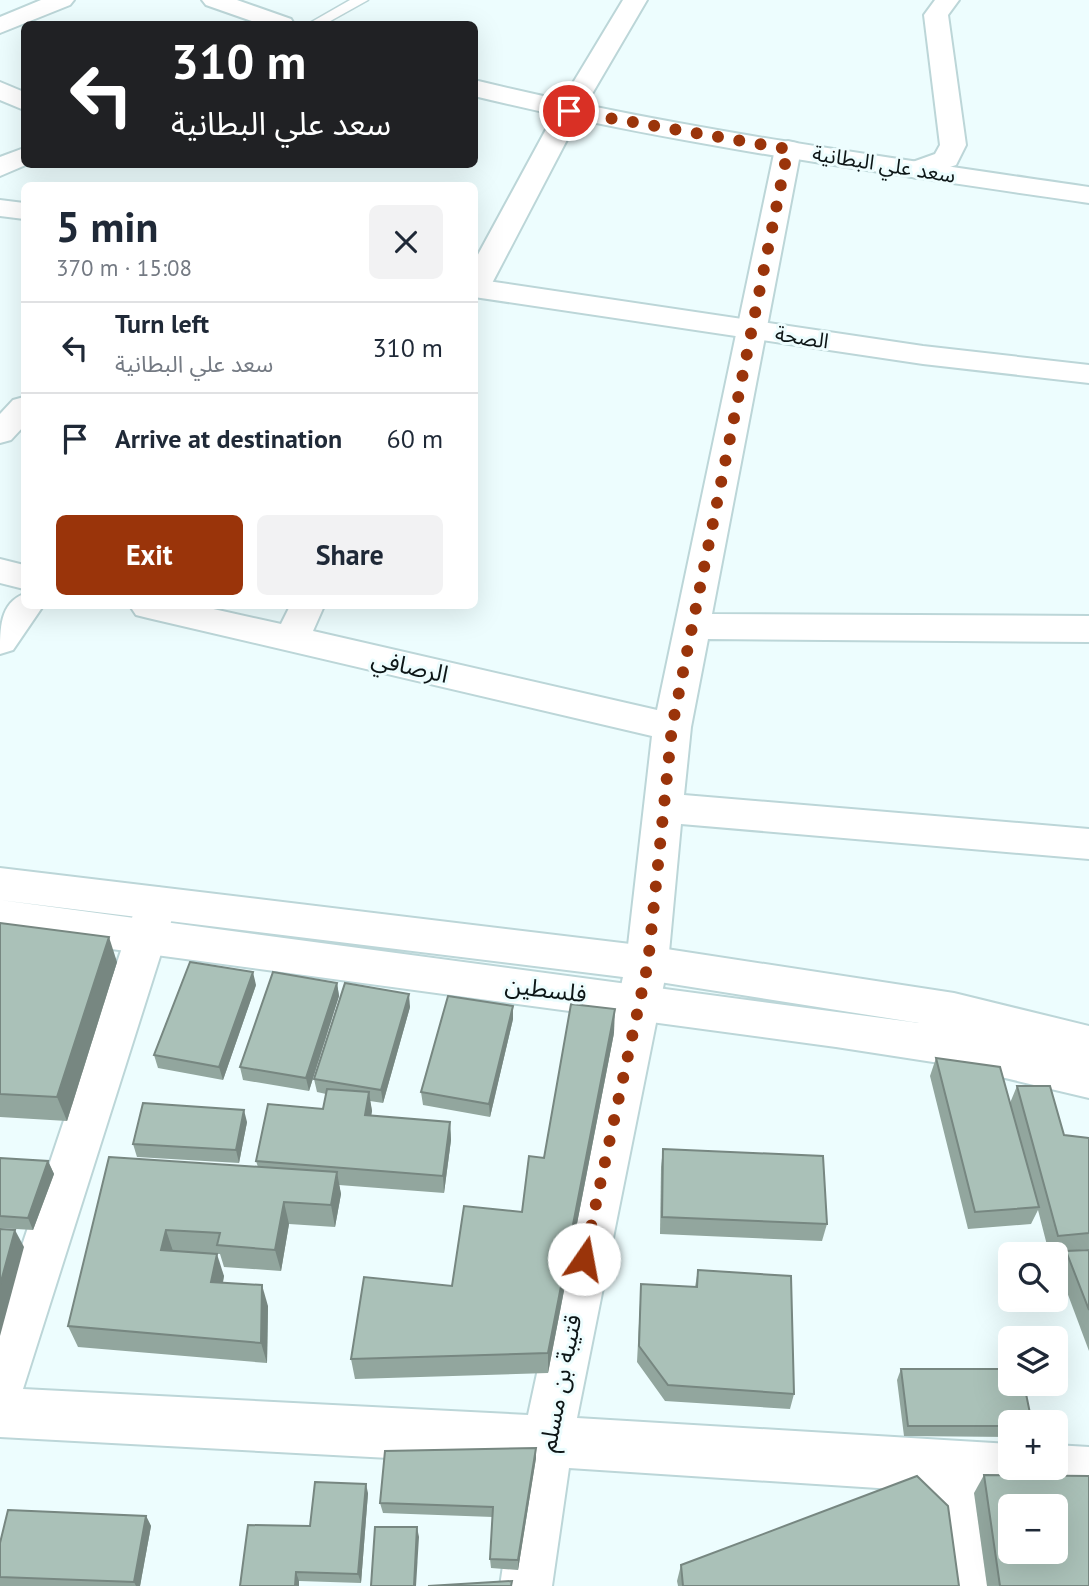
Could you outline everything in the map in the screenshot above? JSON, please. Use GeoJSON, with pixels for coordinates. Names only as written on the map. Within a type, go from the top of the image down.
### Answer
{"type":"FeatureCollection","features":[{"type":"Feature","properties":{"kind":"street"},"geometry":{"type":"LineString","coordinates":[[0,26],[62,0]]}},
{"type":"Feature","properties":{"kind":"street"},"geometry":{"type":"LineString","coordinates":[[214,0],[274,21]]}},
{"type":"Feature","properties":{"kind":"street"},"geometry":{"type":"LineString","coordinates":[[478,282],[569,111],[635,0]]}},
{"type":"Feature","properties":{"kind":"street"},"geometry":{"type":"LineString","coordinates":[[917,170],[938,164],[951,152],[953,145],[936,15],[947,0]]}},
{"type":"Feature","properties":{"kind":"street","name":"سعد علي البطانية"},"geometry":{"type":"LineString","coordinates":[[478,89],[569,111],[917,170],[1089,195]]}},
{"type":"Feature","properties":{"kind":"street"},"geometry":{"type":"LineString","coordinates":[[0,90],[21,100]]}},
{"type":"Feature","properties":{"kind":"street","name":"قتيبة بن مسلم"},"geometry":{"type":"LineString","coordinates":[[526,1586],[547,1441],[643,982],[672,727],[788,149]]}},
{"type":"Feature","properties":{"kind":"street"},"geometry":{"type":"LineString","coordinates":[[0,168],[21,158]]}},
{"type":"Feature","properties":{"kind":"street"},"geometry":{"type":"LineString","coordinates":[[0,208],[21,211]]}},
{"type":"Feature","properties":{"kind":"street","name":"الصحة"},"geometry":{"type":"LineString","coordinates":[[478,290],[923,355],[1089,374]]}},
{"type":"Feature","properties":{"kind":"street"},"geometry":{"type":"LineString","coordinates":[[0,433],[21,410]]}},
{"type":"Feature","properties":{"kind":"street"},"geometry":{"type":"LineString","coordinates":[[0,571],[21,576]]}},
{"type":"Feature","properties":{"kind":"street"},"geometry":{"type":"LineString","coordinates":[[0,641],[23,609]]}},
{"type":"Feature","properties":{"kind":"street","name":"الرصافي"},"geometry":{"type":"LineString","coordinates":[[161,609],[672,727]]}},
{"type":"Feature","properties":{"kind":"street"},"geometry":{"type":"LineString","coordinates":[[291,639],[306,609]]}},
{"type":"Feature","properties":{"kind":"street"},"geometry":{"type":"LineString","coordinates":[[691,626],[1089,629]]}},
{"type":"Feature","properties":{"kind":"street"},"geometry":{"type":"LineString","coordinates":[[664,808],[1089,844]]}},
{"type":"Feature","properties":{"kind":"street","name":"فلسطين"},"geometry":{"type":"LineString","coordinates":[[0,884],[151,919],[643,982],[954,1011],[1089,1044]]}},
{"type":"Feature","properties":{"kind":"street","name":"فلسطين"},"geometry":{"type":"LineString","coordinates":[[0,917],[151,919]]}},
{"type":"Feature","properties":{"kind":"street"},"geometry":{"type":"LineString","coordinates":[[0,1385],[151,919]]}},
{"type":"Feature","properties":{"kind":"street","name":"فلسطين"},"geometry":{"type":"LineString","coordinates":[[643,982],[1089,1079]]}},
{"type":"Feature","properties":{"kind":"street"},"geometry":{"type":"LineString","coordinates":[[0,1412],[547,1441],[946,1467],[1089,1472]]}},
{"type":"Feature","properties":{"kind":"street"},"geometry":{"type":"LineString","coordinates":[[946,1467],[964,1586]]}},
{"type":"Feature","properties":{"kind":"lane"},"geometry":{"type":"LineString","coordinates":[[321,21],[360,0]]}},
{"type":"Feature","properties":{"kind":"building"},"geometry":{"type":"Polygon","coordinates":[[[0,923],[109,937],[57,1097],[0,1094],[0,923]]]}},
{"type":"Feature","properties":{"kind":"building"},"geometry":{"type":"Polygon","coordinates":[[[190,962],[253,972],[219,1067],[154,1055],[190,962]]]}},
{"type":"Feature","properties":{"kind":"building"},"geometry":{"type":"Polygon","coordinates":[[[273,972],[337,983],[306,1078],[240,1067],[273,972]]]}},
{"type":"Feature","properties":{"kind":"building"},"geometry":{"type":"Polygon","coordinates":[[[345,983],[409,994],[381,1090],[314,1079],[345,983]]]}},
{"type":"Feature","properties":{"kind":"building"},"geometry":{"type":"Polygon","coordinates":[[[448,996],[513,1006],[489,1104],[421,1092],[448,996]]]}},
{"type":"Feature","properties":{"kind":"building"},"geometry":{"type":"Polygon","coordinates":[[[571,1004],[615,1009],[548,1353],[351,1359],[364,1277],[452,1286],[464,1206],[522,1212],[529,1156],[544,1158],[571,1004]]]}},
{"type":"Feature","properties":{"kind":"building"},"geometry":{"type":"Polygon","coordinates":[[[936,1058],[1000,1067],[1039,1207],[975,1212],[936,1058]]]}},
{"type":"Feature","properties":{"kind":"building"},"geometry":{"type":"Polygon","coordinates":[[[1017,1086],[1050,1086],[1064,1135],[1089,1138],[1089,1233],[1058,1236],[1017,1086]]]}},
{"type":"Feature","properties":{"kind":"building"},"geometry":{"type":"Polygon","coordinates":[[[327,1089],[369,1092],[365,1115],[450,1122],[443,1176],[256,1161],[268,1104],[323,1109],[327,1089]]]}},
{"type":"Feature","properties":{"kind":"building"},"geometry":{"type":"Polygon","coordinates":[[[143,1103],[244,1110],[236,1150],[133,1144],[143,1103]]]}},
{"type":"Feature","properties":{"kind":"building"},"geometry":{"type":"Polygon","coordinates":[[[663,1149],[823,1156],[827,1224],[662,1217],[663,1149]]]}},
{"type":"Feature","properties":{"kind":"building"},"geometry":{"type":"Polygon","coordinates":[[[109,1157],[337,1172],[331,1205],[284,1202],[275,1250],[217,1245],[220,1233],[166,1230],[161,1250],[217,1254],[211,1282],[262,1285],[261,1343],[68,1326],[109,1157]]]}},
{"type":"Feature","properties":{"kind":"building"},"geometry":{"type":"Polygon","coordinates":[[[0,1158],[48,1161],[28,1218],[0,1216],[0,1158]]]}},
{"type":"Feature","properties":{"kind":"building"},"geometry":{"type":"Polygon","coordinates":[[[0,1229],[15,1230],[0,1285],[0,1229]]]}},
{"type":"Feature","properties":{"kind":"building"},"geometry":{"type":"Polygon","coordinates":[[[1089,1250],[1089,1310],[1068,1256],[1068,1251],[1089,1250]]]}},
{"type":"Feature","properties":{"kind":"building"},"geometry":{"type":"Polygon","coordinates":[[[698,1270],[791,1276],[794,1394],[668,1385],[639,1346],[641,1284],[697,1287],[698,1270]]]}},
{"type":"Feature","properties":{"kind":"building"},"geometry":{"type":"Polygon","coordinates":[[[901,1369],[998,1369],[998,1396],[1026,1396],[1029,1410],[998,1410],[998,1426],[908,1426],[901,1369]]]}},
{"type":"Feature","properties":{"kind":"building"},"geometry":{"type":"Polygon","coordinates":[[[536,1448],[518,1560],[490,1559],[493,1507],[380,1503],[385,1451],[536,1448]]]}},
{"type":"Feature","properties":{"kind":"building"},"geometry":{"type":"Polygon","coordinates":[[[984,1475],[998,1475],[998,1480],[1068,1480],[1068,1476],[1089,1476],[1089,1586],[1000,1586],[984,1475]]]}},
{"type":"Feature","properties":{"kind":"building"},"geometry":{"type":"Polygon","coordinates":[[[917,1476],[948,1506],[959,1586],[683,1586],[681,1565],[917,1476]]]}},
{"type":"Feature","properties":{"kind":"building"},"geometry":{"type":"Polygon","coordinates":[[[315,1482],[366,1484],[358,1574],[296,1572],[295,1586],[240,1586],[248,1525],[310,1526],[315,1482]]]}},
{"type":"Feature","properties":{"kind":"building"},"geometry":{"type":"Polygon","coordinates":[[[8,1510],[146,1516],[134,1582],[0,1577],[0,1543],[8,1510]]]}},
{"type":"Feature","properties":{"kind":"building"},"geometry":{"type":"Polygon","coordinates":[[[375,1527],[417,1527],[414,1586],[371,1586],[375,1527]]]}},
{"type":"Feature","properties":{"kind":"building"},"geometry":{"type":"Polygon","coordinates":[[[512,1581],[511,1586],[428,1586],[512,1581]]]}},
{"type":"Feature","properties":{"kind":"route"},"geometry":{"type":"LineString","coordinates":[[569,111],[788,149],[672,727],[648,963],[584,1259]]}}]}
